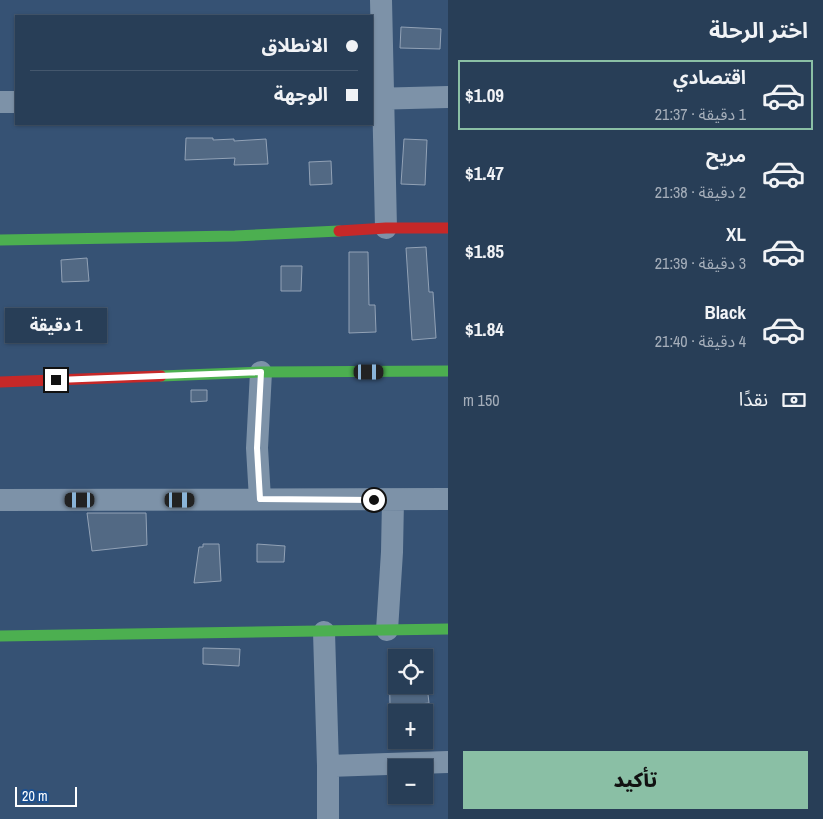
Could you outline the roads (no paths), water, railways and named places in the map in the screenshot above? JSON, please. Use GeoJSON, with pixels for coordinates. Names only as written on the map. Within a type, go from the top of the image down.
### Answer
{"type":"FeatureCollection","features":[{"type":"Feature","properties":{"kind":"street"},"geometry":{"type":"LineString","coordinates":[[381,0],[377,99],[386,228]]}},
{"type":"Feature","properties":{"kind":"street"},"geometry":{"type":"LineString","coordinates":[[377,99],[448,97]]}},
{"type":"Feature","properties":{"kind":"street"},"geometry":{"type":"LineString","coordinates":[[0,102],[15,102]]}},
{"type":"Feature","properties":{"kind":"street"},"geometry":{"type":"LineString","coordinates":[[0,240],[235,236],[386,228],[448,228]]}},
{"type":"Feature","properties":{"kind":"street"},"geometry":{"type":"LineString","coordinates":[[0,382],[261,372],[448,371]]}},
{"type":"Feature","properties":{"kind":"street"},"geometry":{"type":"LineString","coordinates":[[260,499],[257,448],[261,372]]}},
{"type":"Feature","properties":{"kind":"street"},"geometry":{"type":"LineString","coordinates":[[0,500],[448,499]]}},
{"type":"Feature","properties":{"kind":"street"},"geometry":{"type":"LineString","coordinates":[[387,630],[393,500]]}},
{"type":"Feature","properties":{"kind":"street"},"geometry":{"type":"LineString","coordinates":[[0,636],[448,629]]}},
{"type":"Feature","properties":{"kind":"street"},"geometry":{"type":"LineString","coordinates":[[324,632],[328,819]]}},
{"type":"Feature","properties":{"kind":"street"},"geometry":{"type":"LineString","coordinates":[[328,766],[448,762]]}}]}
